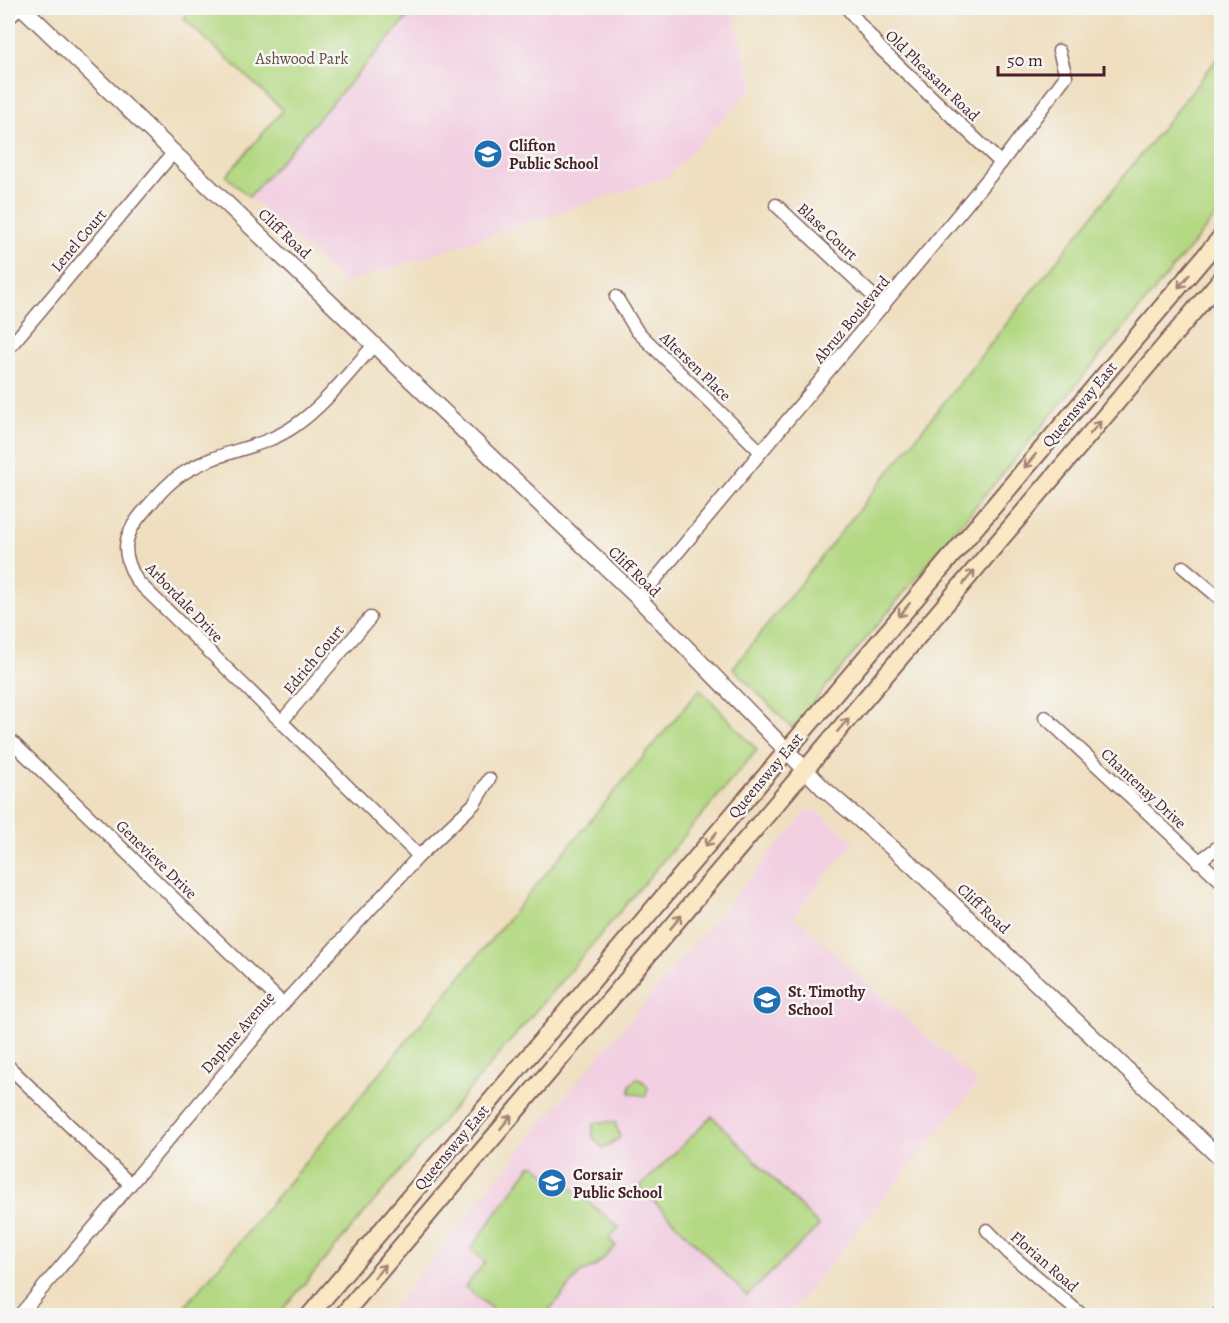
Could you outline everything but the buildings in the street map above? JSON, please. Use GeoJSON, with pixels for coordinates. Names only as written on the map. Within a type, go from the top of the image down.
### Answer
{"type":"FeatureCollection","features":[{"type":"Feature","properties":{"kind":"main road","name":"Queensway East"},"geometry":{"type":"LineString","coordinates":[[309,1316],[1221,236]]}},
{"type":"Feature","properties":{"kind":"main road","name":"Queensway East"},"geometry":{"type":"LineString","coordinates":[[342,1316],[1221,278]]}},
{"type":"Feature","properties":{"kind":"street"},"geometry":{"type":"LineString","coordinates":[[8,20],[18,8]]}},
{"type":"Feature","properties":{"kind":"street","name":"Cliff Road"},"geometry":{"type":"LineString","coordinates":[[23,8],[639,599],[805,770],[912,865],[1221,1160]]}},
{"type":"Feature","properties":{"kind":"street","name":"Old Pheasant Road"},"geometry":{"type":"LineString","coordinates":[[846,8],[880,49],[1002,163]]}},
{"type":"Feature","properties":{"kind":"street","name":"Abruz Boulevard"},"geometry":{"type":"LineString","coordinates":[[639,599],[1002,163],[1066,75],[1059,51]]}},
{"type":"Feature","properties":{"kind":"street","name":"Lenel Court"},"geometry":{"type":"LineString","coordinates":[[8,349],[174,152]]}},
{"type":"Feature","properties":{"kind":"street","name":"Blase Court"},"geometry":{"type":"LineString","coordinates":[[776,206],[884,306]]}},
{"type":"Feature","properties":{"kind":"street","name":"Altersen Place"},"geometry":{"type":"LineString","coordinates":[[616,297],[636,331],[761,452]]}},
{"type":"Feature","properties":{"kind":"street","name":"Arbordale Drive"},"geometry":{"type":"LineString","coordinates":[[375,344],[312,413],[294,427],[270,440],[208,460],[171,481],[138,517],[127,537],[124,552],[137,581],[419,856]]}},
{"type":"Feature","properties":{"kind":"street"},"geometry":{"type":"LineString","coordinates":[[1183,567],[1221,600]]}},
{"type":"Feature","properties":{"kind":"street","name":"Edrich Court"},"geometry":{"type":"LineString","coordinates":[[282,721],[370,618]]}},
{"type":"Feature","properties":{"kind":"street","name":"Chantenay Drive"},"geometry":{"type":"LineString","coordinates":[[1045,717],[1221,882]]}},
{"type":"Feature","properties":{"kind":"street","name":"Genevieve Drive"},"geometry":{"type":"LineString","coordinates":[[8,738],[283,1004]]}},
{"type":"Feature","properties":{"kind":"street","name":"Daphne Avenue"},"geometry":{"type":"LineString","coordinates":[[19,1316],[129,1183],[283,1004],[419,856],[474,804],[489,779]]}},
{"type":"Feature","properties":{"kind":"street"},"geometry":{"type":"LineString","coordinates":[[1198,862],[1221,844]]}},
{"type":"Feature","properties":{"kind":"street"},"geometry":{"type":"LineString","coordinates":[[8,1066],[129,1183]]}},
{"type":"Feature","properties":{"kind":"street","name":"Florian Road"},"geometry":{"type":"LineString","coordinates":[[987,1230],[1009,1253],[1083,1316]]}},
{"type":"Feature","properties":{"kind":"street"},"geometry":{"type":"LineString","coordinates":[[1217,1316],[1221,1310]]}},
{"type":"Feature","properties":{"kind":"shaded area","name":"Clifton Public School"},"geometry":{"type":"Polygon","coordinates":[[[416,8],[731,8],[754,86],[667,177],[344,284],[249,197],[416,8]]]}},
{"type":"Feature","properties":{"kind":"shaded area","name":"St. Timothy School"},"geometry":{"type":"Polygon","coordinates":[[[815,810],[854,841],[794,916],[978,1083],[788,1315],[386,1316],[544,1121],[807,811],[815,810]]]}},
{"type":"Feature","properties":{"kind":"green space","name":"Ashwood Park"},"geometry":{"type":"Polygon","coordinates":[[[195,8],[416,8],[249,197],[226,176],[283,110],[183,18],[195,8]]]}},
{"type":"Feature","properties":{"kind":"green space"},"geometry":{"type":"Polygon","coordinates":[[[1221,54],[1221,210],[792,728],[733,668],[1221,54]]]}},
{"type":"Feature","properties":{"kind":"green space"},"geometry":{"type":"Polygon","coordinates":[[[700,689],[757,750],[278,1315],[178,1315],[700,689]]]}},
{"type":"Feature","properties":{"kind":"green space"},"geometry":{"type":"Polygon","coordinates":[[[637,1078],[643,1081],[648,1088],[646,1096],[630,1093],[630,1085],[637,1078]]]}},
{"type":"Feature","properties":{"kind":"green space"},"geometry":{"type":"Polygon","coordinates":[[[712,1116],[819,1226],[747,1296],[640,1187],[712,1116]]]}},
{"type":"Feature","properties":{"kind":"green space"},"geometry":{"type":"Polygon","coordinates":[[[597,1122],[615,1122],[620,1138],[603,1148],[593,1137],[593,1126],[597,1122]]]}},
{"type":"Feature","properties":{"kind":"green space"},"geometry":{"type":"Polygon","coordinates":[[[536,1165],[552,1181],[557,1176],[619,1227],[609,1239],[616,1246],[596,1266],[580,1273],[545,1315],[499,1315],[465,1287],[485,1262],[471,1249],[530,1166],[536,1165]]]}},
{"type":"Feature","properties":{"kind":"place","name":"Clifton Public School"},"geometry":{"type":"Point","coordinates":[488,154]}},
{"type":"Feature","properties":{"kind":"place","name":"St. Timothy School"},"geometry":{"type":"Point","coordinates":[767,1000]}},
{"type":"Feature","properties":{"kind":"place","name":"Corsair Public School"},"geometry":{"type":"Point","coordinates":[552,1183]}}]}
